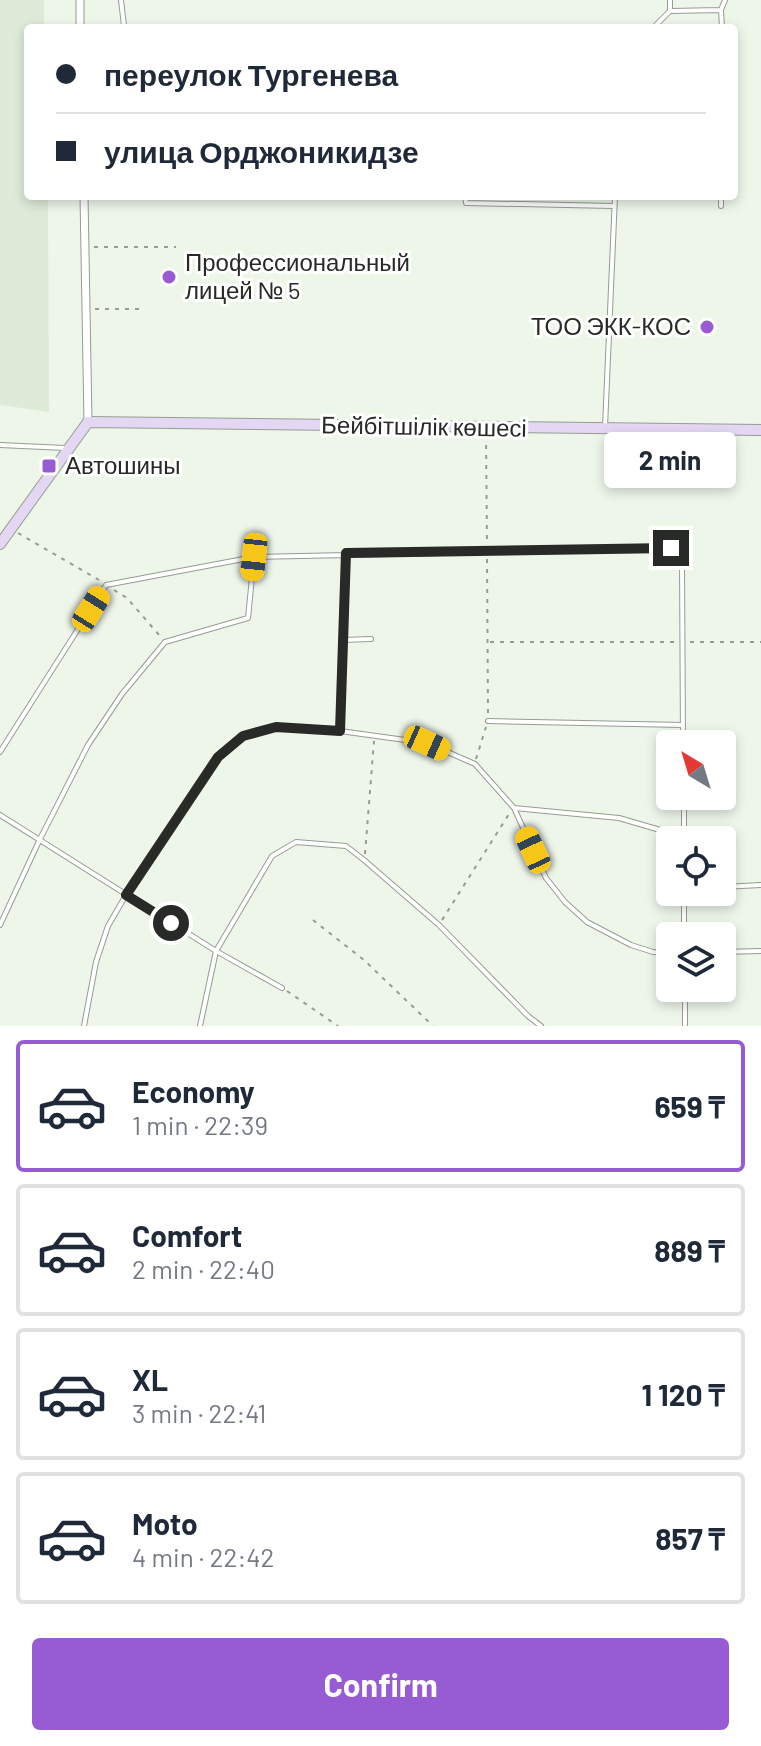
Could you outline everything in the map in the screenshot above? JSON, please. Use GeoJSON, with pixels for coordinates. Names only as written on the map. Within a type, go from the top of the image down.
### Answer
{"type":"FeatureCollection","features":[{"type":"Feature","properties":{"kind":"street"},"geometry":{"type":"LineString","coordinates":[[80,0],[80,24]]}},
{"type":"Feature","properties":{"kind":"street"},"geometry":{"type":"LineString","coordinates":[[0,544],[66,448],[88,422],[84,200]]}},
{"type":"Feature","properties":{"kind":"street","name":"Бейбітшілік көшесі"},"geometry":{"type":"LineString","coordinates":[[88,422],[761,430]]}},
{"type":"Feature","properties":{"kind":"lane"},"geometry":{"type":"LineString","coordinates":[[121,0],[124,24]]}},
{"type":"Feature","properties":{"kind":"lane"},"geometry":{"type":"LineString","coordinates":[[670,0],[670,11]]}},
{"type":"Feature","properties":{"kind":"lane"},"geometry":{"type":"LineString","coordinates":[[722,24],[721,10],[725,0]]}},
{"type":"Feature","properties":{"kind":"lane"},"geometry":{"type":"LineString","coordinates":[[657,24],[670,11],[721,10]]}},
{"type":"Feature","properties":{"kind":"lane"},"geometry":{"type":"LineString","coordinates":[[466,200],[466,203],[614,206]]}},
{"type":"Feature","properties":{"kind":"lane"},"geometry":{"type":"LineString","coordinates":[[605,429],[615,200]]}},
{"type":"Feature","properties":{"kind":"lane"},"geometry":{"type":"LineString","coordinates":[[721,200],[721,206]]}},
{"type":"Feature","properties":{"kind":"lane"},"geometry":{"type":"LineString","coordinates":[[0,445],[66,448]]}},
{"type":"Feature","properties":{"kind":"lane"},"geometry":{"type":"LineString","coordinates":[[0,752],[106,585],[254,557],[346,553],[671,548],[682,560],[683,730]]}},
{"type":"Feature","properties":{"kind":"lane"},"geometry":{"type":"LineString","coordinates":[[340,731],[346,553]]}},
{"type":"Feature","properties":{"kind":"lane"},"geometry":{"type":"LineString","coordinates":[[1,924],[88,745],[122,694],[165,642],[248,618],[254,557]]}},
{"type":"Feature","properties":{"kind":"lane"},"geometry":{"type":"LineString","coordinates":[[343,640],[371,639]]}},
{"type":"Feature","properties":{"kind":"lane"},"geometry":{"type":"LineString","coordinates":[[488,721],[683,725]]}},
{"type":"Feature","properties":{"kind":"lane"},"geometry":{"type":"LineString","coordinates":[[84,1026],[96,962],[108,926],[126,895],[218,757],[243,736],[276,727],[340,731],[427,743],[475,764],[514,808],[546,878],[565,902],[587,922],[631,945],[656,952]]}},
{"type":"Feature","properties":{"kind":"lane"},"geometry":{"type":"LineString","coordinates":[[514,808],[619,818],[656,829]]}},
{"type":"Feature","properties":{"kind":"lane"},"geometry":{"type":"LineString","coordinates":[[0,815],[216,951],[282,988]]}},
{"type":"Feature","properties":{"kind":"lane"},"geometry":{"type":"LineString","coordinates":[[200,1026],[216,951],[272,856],[296,842],[346,846],[439,925],[541,1026]]}},
{"type":"Feature","properties":{"kind":"lane"},"geometry":{"type":"LineString","coordinates":[[736,886],[761,885]]}},
{"type":"Feature","properties":{"kind":"lane"},"geometry":{"type":"LineString","coordinates":[[736,952],[761,951]]}},
{"type":"Feature","properties":{"kind":"lane"},"geometry":{"type":"LineString","coordinates":[[685,1002],[685,1026]]}},
{"type":"Feature","properties":{"kind":"path"},"geometry":{"type":"LineString","coordinates":[[85,247],[176,247]]}},
{"type":"Feature","properties":{"kind":"path"},"geometry":{"type":"LineString","coordinates":[[86,309],[145,309]]}},
{"type":"Feature","properties":{"kind":"path"},"geometry":{"type":"LineString","coordinates":[[475,764],[488,721],[486,428]]}},
{"type":"Feature","properties":{"kind":"path"},"geometry":{"type":"LineString","coordinates":[[10,528],[127,598],[165,642]]}},
{"type":"Feature","properties":{"kind":"path"},"geometry":{"type":"LineString","coordinates":[[489,642],[761,642]]}},
{"type":"Feature","properties":{"kind":"path"},"geometry":{"type":"LineString","coordinates":[[364,860],[375,736]]}},
{"type":"Feature","properties":{"kind":"path"},"geometry":{"type":"LineString","coordinates":[[439,925],[514,808]]}},
{"type":"Feature","properties":{"kind":"path"},"geometry":{"type":"LineString","coordinates":[[313,920],[364,960],[433,1026]]}},
{"type":"Feature","properties":{"kind":"path"},"geometry":{"type":"LineString","coordinates":[[282,988],[338,1026]]}},
{"type":"Feature","properties":{"kind":"shaded area"},"geometry":{"type":"Polygon","coordinates":[[[0,0],[44,0],[44,24],[24,24],[24,200],[48,200],[49,412],[0,405],[0,0]]]}},
{"type":"Feature","properties":{"kind":"place","name":"Профессиональный лицей № 5"},"geometry":{"type":"Point","coordinates":[169,277]}},
{"type":"Feature","properties":{"kind":"place","name":"ТОО ЭКК-КОС"},"geometry":{"type":"Point","coordinates":[707,327]}},
{"type":"Feature","properties":{"kind":"place","name":"Автошины"},"geometry":{"type":"Point","coordinates":[49,466]}},
{"type":"Feature","properties":{"kind":"route"},"geometry":{"type":"LineString","coordinates":[[171,923],[126,895],[218,757],[243,736],[276,727],[340,731],[346,553],[671,548]]}}]}
